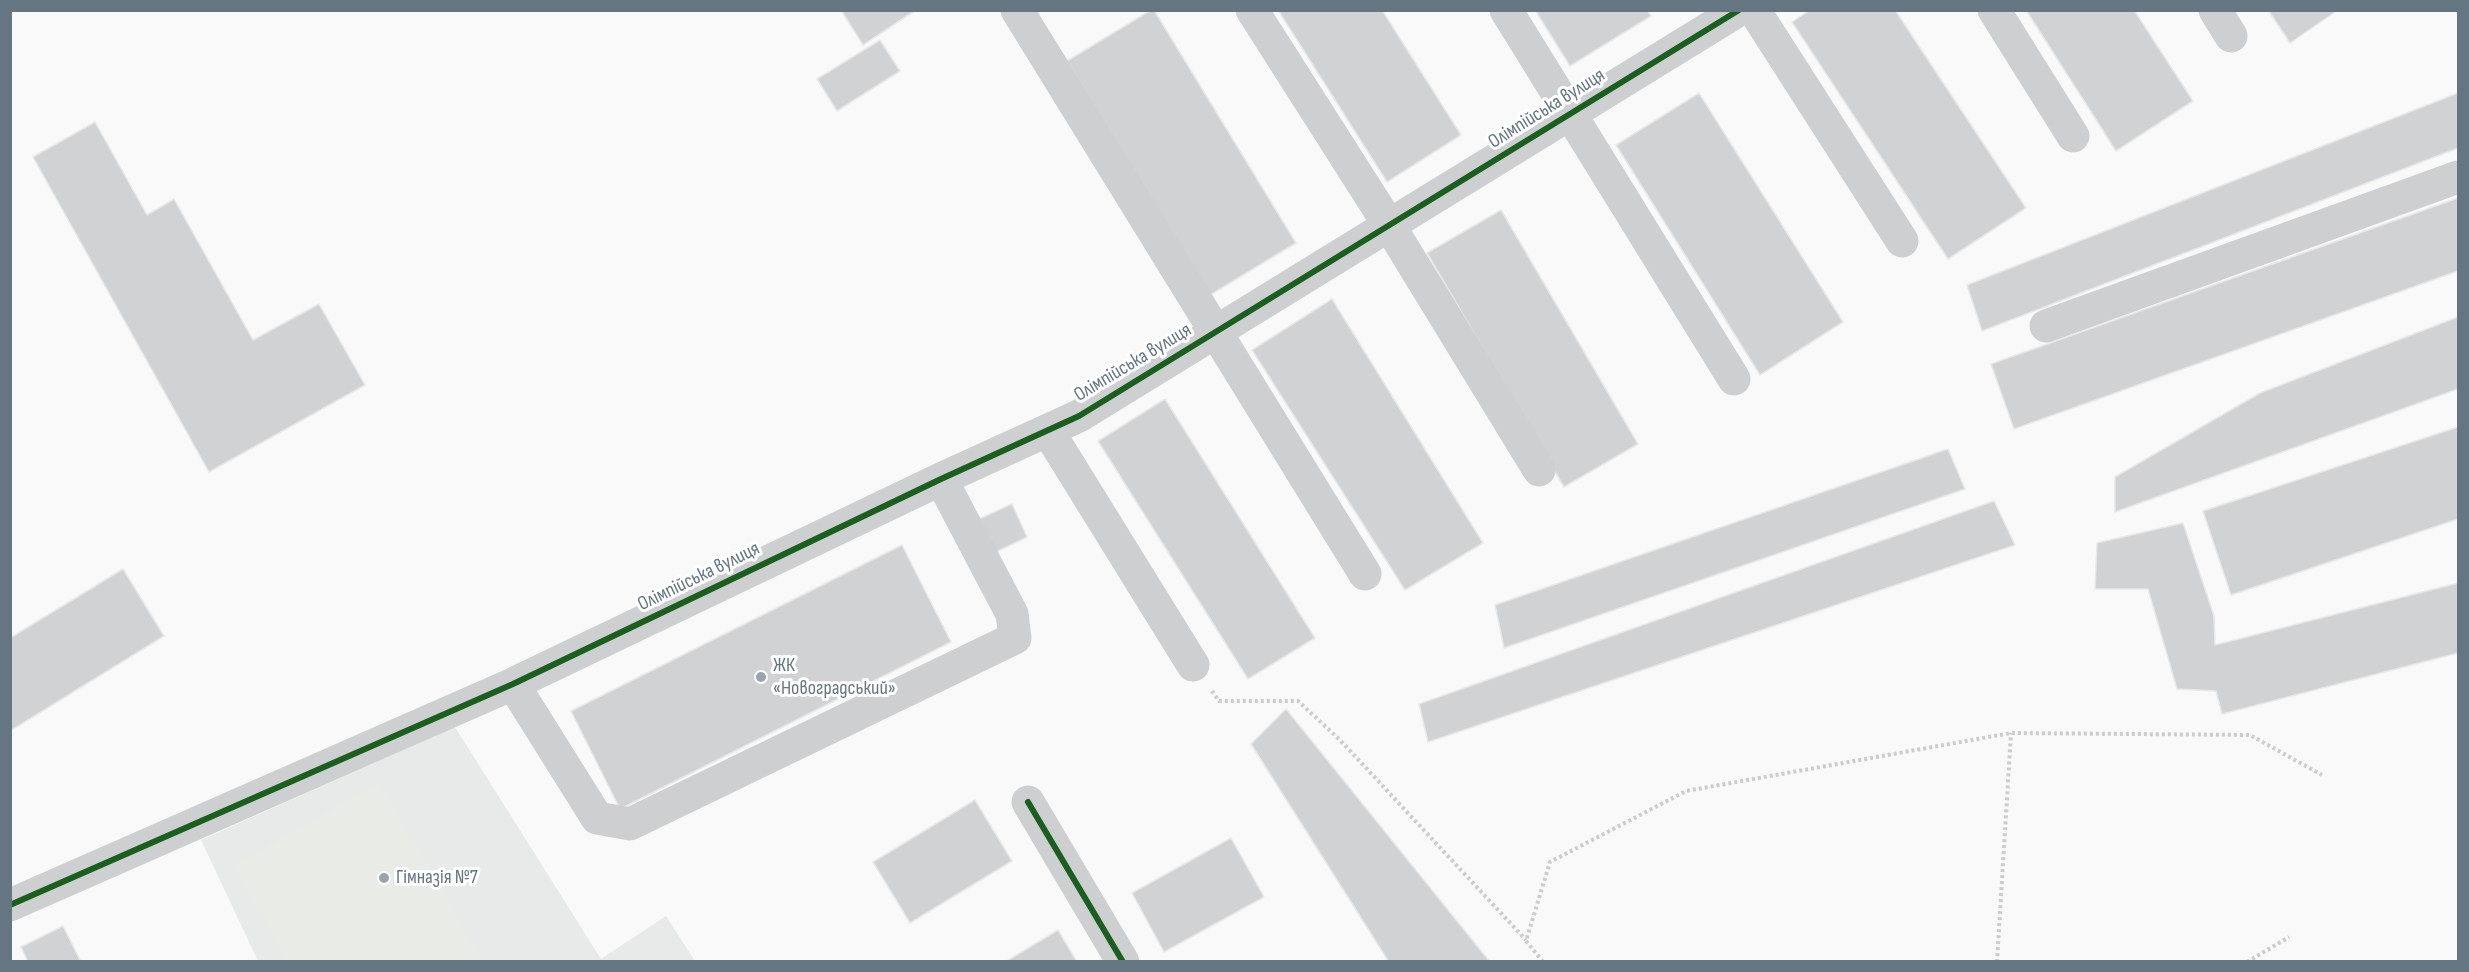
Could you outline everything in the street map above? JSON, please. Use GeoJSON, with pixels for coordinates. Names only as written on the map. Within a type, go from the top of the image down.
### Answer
{"type":"FeatureCollection","features":[{"type":"Feature","properties":{"kind":"street"},"geometry":{"type":"LineString","coordinates":[[1017,10],[1365,574]]}},
{"type":"Feature","properties":{"kind":"street"},"geometry":{"type":"LineString","coordinates":[[1252,10],[1389,225],[1539,470]]}},
{"type":"Feature","properties":{"kind":"street"},"geometry":{"type":"LineString","coordinates":[[1506,10],[1734,378]]}},
{"type":"Feature","properties":{"kind":"street","name":"Олімпійська вулиця"},"geometry":{"type":"LineString","coordinates":[[10,905],[513,684],[941,479],[1079,416],[1738,10]]}},
{"type":"Feature","properties":{"kind":"street"},"geometry":{"type":"LineString","coordinates":[[1754,10],[1902,240]]}},
{"type":"Feature","properties":{"kind":"street"},"geometry":{"type":"LineString","coordinates":[[1994,10],[2073,136]]}},
{"type":"Feature","properties":{"kind":"street"},"geometry":{"type":"LineString","coordinates":[[2046,326],[2458,177]]}},
{"type":"Feature","properties":{"kind":"street"},"geometry":{"type":"LineString","coordinates":[[1048,430],[1193,665]]}},
{"type":"Feature","properties":{"kind":"street"},"geometry":{"type":"LineString","coordinates":[[513,684],[597,818],[630,824],[1015,638],[1012,614],[941,479]]}},
{"type":"Feature","properties":{"kind":"street"},"geometry":{"type":"LineString","coordinates":[[1028,802],[1123,962]]}},
{"type":"Feature","properties":{"kind":"path"},"geometry":{"type":"LineString","coordinates":[[1193,665],[1219,701],[1298,701],[1340,740],[1543,962]]}},
{"type":"Feature","properties":{"kind":"path"},"geometry":{"type":"LineString","coordinates":[[1526,941],[1550,862],[1686,791],[2011,733],[2250,735],[2322,775]]}},
{"type":"Feature","properties":{"kind":"path"},"geometry":{"type":"LineString","coordinates":[[1997,962],[2011,733]]}},
{"type":"Feature","properties":{"kind":"path"},"geometry":{"type":"LineString","coordinates":[[2247,962],[2289,937]]}},
{"type":"Feature","properties":{"kind":"shaded area","name":"Гімназія №7"},"geometry":{"type":"Polygon","coordinates":[[[455,727],[601,959],[666,916],[695,961],[258,961],[201,840],[455,727]]]}},
{"type":"Feature","properties":{"kind":"shaded area"},"geometry":{"type":"Polygon","coordinates":[[[379,782],[482,961],[288,961],[233,866],[379,782]]]}},
{"type":"Feature","properties":{"kind":"building"},"geometry":{"type":"Polygon","coordinates":[[[841,10],[916,10],[863,45],[841,10]]]}},
{"type":"Feature","properties":{"kind":"building"},"geometry":{"type":"Polygon","coordinates":[[[1154,10],[1296,243],[1210,295],[1067,61],[1154,10]]]}},
{"type":"Feature","properties":{"kind":"building"},"geometry":{"type":"Polygon","coordinates":[[[1278,10],[1382,10],[1461,135],[1387,182],[1278,10]]]}},
{"type":"Feature","properties":{"kind":"building"},"geometry":{"type":"Polygon","coordinates":[[[1535,10],[1647,10],[1651,16],[1570,66],[1535,10]]]}},
{"type":"Feature","properties":{"kind":"building"},"geometry":{"type":"Polygon","coordinates":[[[1810,10],[1895,10],[2026,208],[1948,259],[1792,22],[1810,10]]]}},
{"type":"Feature","properties":{"kind":"building"},"geometry":{"type":"Polygon","coordinates":[[[2026,10],[2134,10],[2193,101],[2116,151],[2026,10]]]}},
{"type":"Feature","properties":{"kind":"building"},"geometry":{"type":"Polygon","coordinates":[[[2268,10],[2338,10],[2290,43],[2268,10]]]}},
{"type":"Feature","properties":{"kind":"building"},"geometry":{"type":"Polygon","coordinates":[[[880,40],[900,71],[837,111],[817,79],[880,40]]]}},
{"type":"Feature","properties":{"kind":"building"},"geometry":{"type":"Polygon","coordinates":[[[1699,93],[1843,322],[1760,375],[1616,145],[1699,93]]]}},
{"type":"Feature","properties":{"kind":"building"},"geometry":{"type":"Polygon","coordinates":[[[2458,93],[2458,148],[1982,331],[1967,285],[2458,93]]]}},
{"type":"Feature","properties":{"kind":"building"},"geometry":{"type":"Polygon","coordinates":[[[95,122],[147,215],[174,199],[253,340],[319,304],[365,385],[209,472],[33,157],[95,122]]]}},
{"type":"Feature","properties":{"kind":"building"},"geometry":{"type":"Polygon","coordinates":[[[2458,198],[2458,271],[2014,429],[1991,364],[2458,198]]]}},
{"type":"Feature","properties":{"kind":"building"},"geometry":{"type":"Polygon","coordinates":[[[1501,210],[1638,444],[1564,487],[1427,253],[1501,210]]]}},
{"type":"Feature","properties":{"kind":"building"},"geometry":{"type":"Polygon","coordinates":[[[1332,299],[1483,543],[1405,590],[1252,350],[1332,299]]]}},
{"type":"Feature","properties":{"kind":"building"},"geometry":{"type":"Polygon","coordinates":[[[2458,317],[2458,389],[2115,512],[2115,477],[2260,393],[2458,317]]]}},
{"type":"Feature","properties":{"kind":"building"},"geometry":{"type":"Polygon","coordinates":[[[1165,399],[1315,638],[1248,679],[1098,441],[1165,399]]]}},
{"type":"Feature","properties":{"kind":"building"},"geometry":{"type":"Polygon","coordinates":[[[2458,427],[2458,519],[2231,595],[2203,511],[2458,427]]]}},
{"type":"Feature","properties":{"kind":"building"},"geometry":{"type":"Polygon","coordinates":[[[1948,449],[1965,489],[1504,648],[1495,605],[1948,449]]]}},
{"type":"Feature","properties":{"kind":"building"},"geometry":{"type":"Polygon","coordinates":[[[1994,501],[2015,545],[1428,742],[1419,704],[1994,501]]]}},
{"type":"Feature","properties":{"kind":"building"},"geometry":{"type":"Polygon","coordinates":[[[1012,504],[1027,537],[994,553],[979,519],[1012,504]]]}},
{"type":"Feature","properties":{"kind":"building"},"geometry":{"type":"Polygon","coordinates":[[[2183,523],[2214,616],[2215,645],[2458,583],[2458,653],[2222,714],[2216,691],[2177,689],[2148,589],[2095,589],[2097,543],[2183,523]]]}},
{"type":"Feature","properties":{"kind":"building","name":"ЖК «Новоградський»"},"geometry":{"type":"Polygon","coordinates":[[[902,545],[951,642],[620,809],[571,711],[902,545]]]}},
{"type":"Feature","properties":{"kind":"building"},"geometry":{"type":"Polygon","coordinates":[[[123,569],[164,636],[10,731],[10,638],[123,569]]]}},
{"type":"Feature","properties":{"kind":"building"},"geometry":{"type":"Polygon","coordinates":[[[1286,709],[1490,962],[1389,962],[1251,744],[1286,709]]]}},
{"type":"Feature","properties":{"kind":"building"},"geometry":{"type":"Polygon","coordinates":[[[975,800],[1012,861],[910,923],[873,862],[975,800]]]}},
{"type":"Feature","properties":{"kind":"building"},"geometry":{"type":"Polygon","coordinates":[[[1231,838],[1264,897],[1164,952],[1132,893],[1231,838]]]}},
{"type":"Feature","properties":{"kind":"building"},"geometry":{"type":"Polygon","coordinates":[[[63,926],[81,962],[28,962],[21,947],[63,926]]]}},
{"type":"Feature","properties":{"kind":"building"},"geometry":{"type":"Polygon","coordinates":[[[1058,930],[1077,962],[1005,962],[1058,930]]]}},
{"type":"Feature","properties":{"kind":"cycle path"},"geometry":{"type":"LineString","coordinates":[[10,905],[513,684],[941,479],[1079,416],[1739,10]]}},
{"type":"Feature","properties":{"kind":"cycle path"},"geometry":{"type":"LineString","coordinates":[[1028,802],[1123,962]]}},
{"type":"Feature","properties":{"kind":"place","name":"ЖК «Новоградський»"},"geometry":{"type":"Point","coordinates":[761,677]}},
{"type":"Feature","properties":{"kind":"place","name":"Гімназія №7"},"geometry":{"type":"Point","coordinates":[384,878]}}]}
